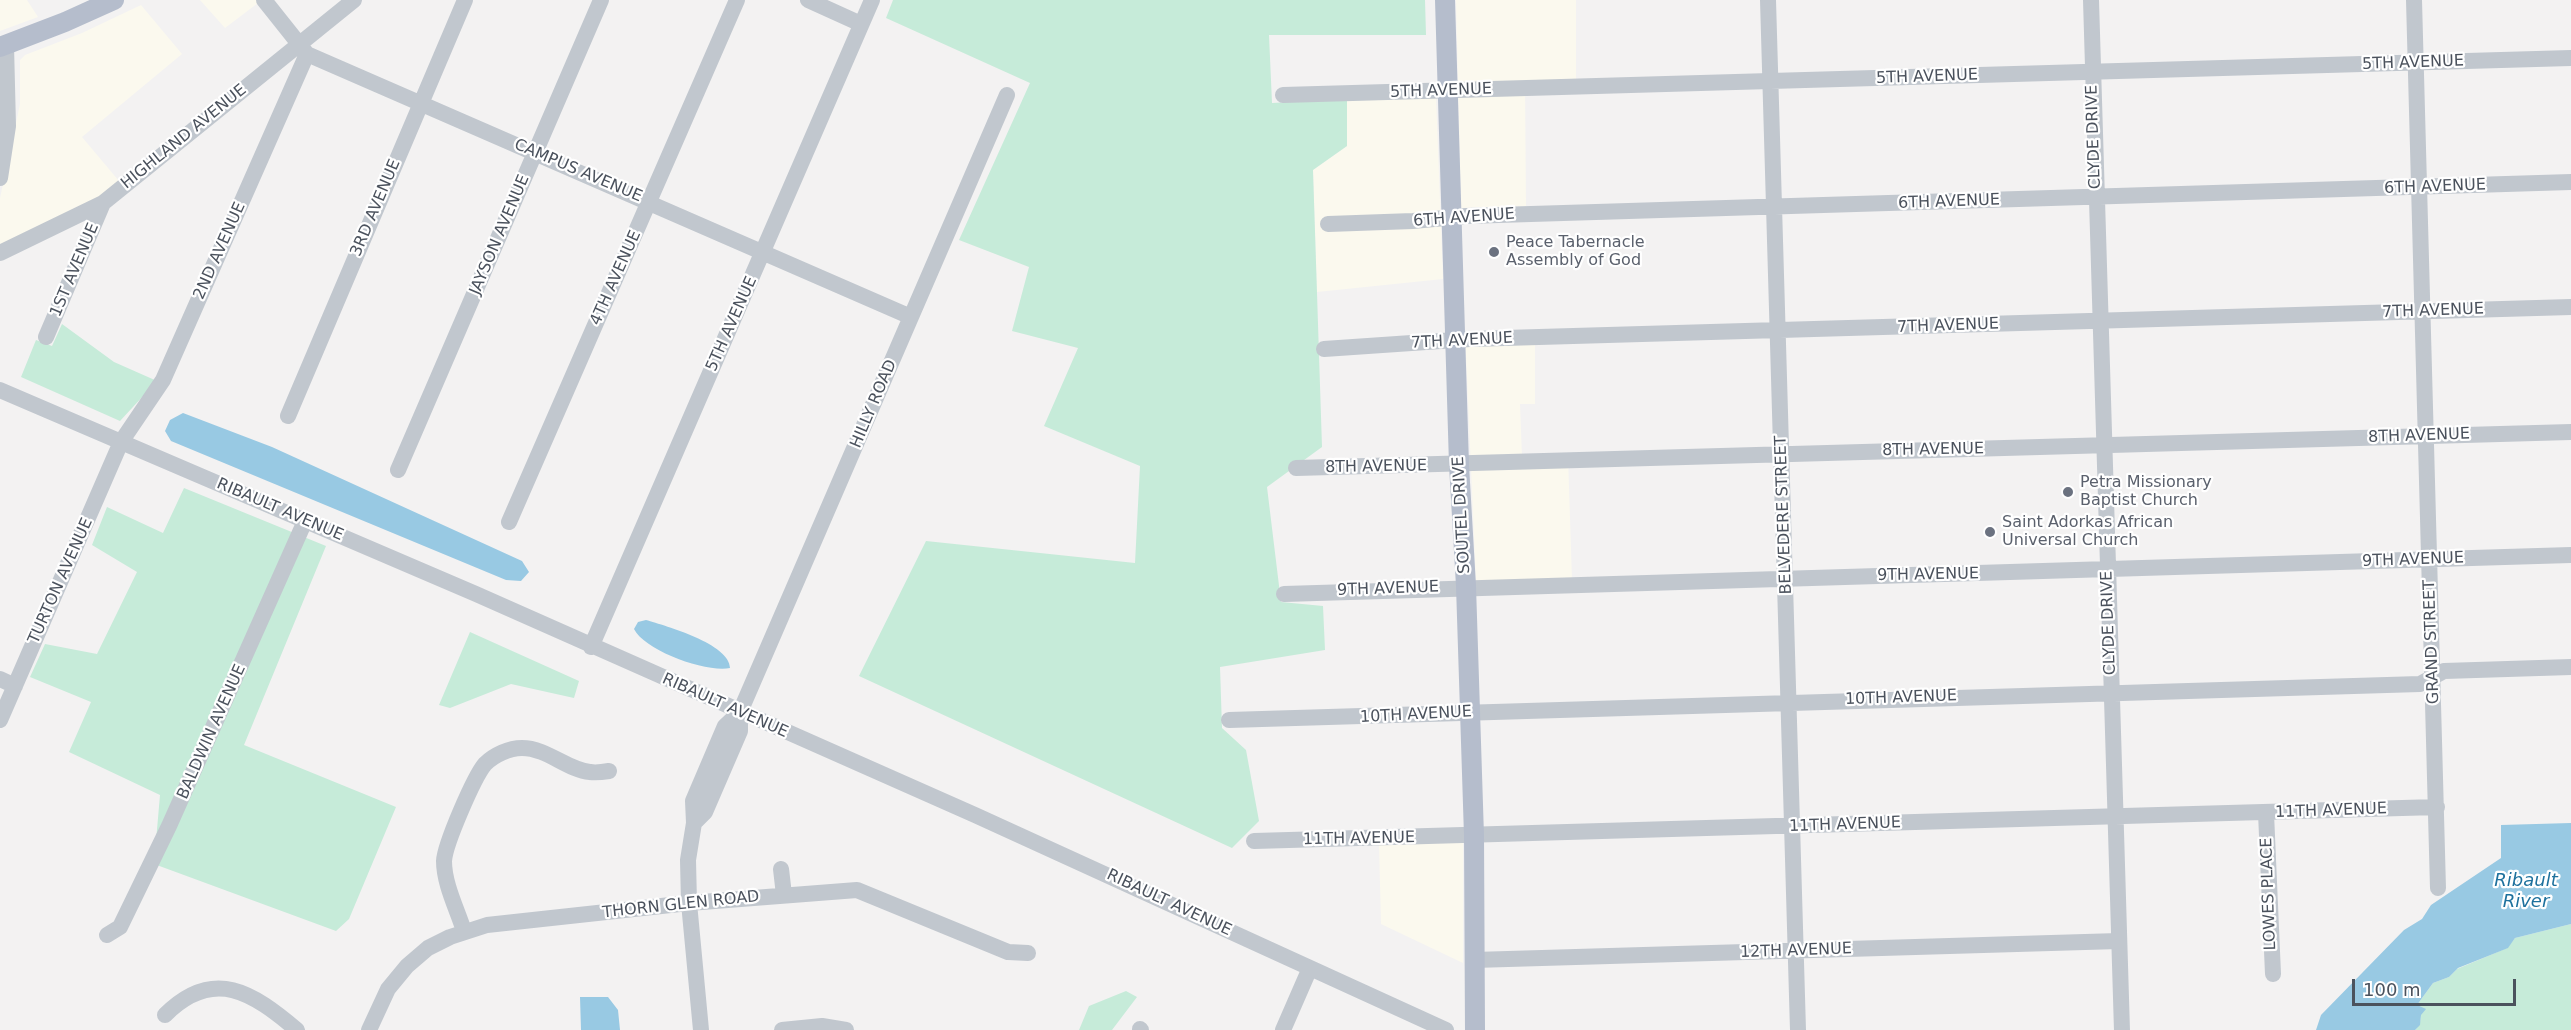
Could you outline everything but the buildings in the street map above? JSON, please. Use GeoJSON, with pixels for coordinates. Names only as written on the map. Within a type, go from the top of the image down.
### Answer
{"type":"FeatureCollection","features":[{"type":"Feature","properties":{"kind":"main road"},"geometry":{"type":"LineString","coordinates":[[3,46],[114,0]]}},
{"type":"Feature","properties":{"kind":"main road","name":"SOUTEL DRIVE"},"geometry":{"type":"LineString","coordinates":[[1445,0],[1459,465],[1466,586],[1474,836],[1475,1030]]}},
{"type":"Feature","properties":{"kind":"street","name":"CAMPUS AVENUE"},"geometry":{"type":"LineString","coordinates":[[264,0],[303,49],[420,103],[911,317]]}},
{"type":"Feature","properties":{"kind":"street","name":"HIGHLAND AVENUE"},"geometry":{"type":"LineString","coordinates":[[0,253],[104,203],[303,49],[354,0]]}},
{"type":"Feature","properties":{"kind":"street","name":"3RD AVENUE"},"geometry":{"type":"LineString","coordinates":[[288,416],[465,0]]}},
{"type":"Feature","properties":{"kind":"street","name":"JAYSON AVENUE"},"geometry":{"type":"LineString","coordinates":[[398,470],[602,0]]}},
{"type":"Feature","properties":{"kind":"street","name":"4TH AVENUE"},"geometry":{"type":"LineString","coordinates":[[509,522],[737,0]]}},
{"type":"Feature","properties":{"kind":"street"},"geometry":{"type":"LineString","coordinates":[[808,0],[861,24]]}},
{"type":"Feature","properties":{"kind":"street","name":"5TH AVENUE"},"geometry":{"type":"LineString","coordinates":[[591,647],[872,0]]}},
{"type":"Feature","properties":{"kind":"street","name":"BELVEDERE STREET"},"geometry":{"type":"LineString","coordinates":[[1768,0],[1798,1030]]}},
{"type":"Feature","properties":{"kind":"street","name":"CLYDE DRIVE"},"geometry":{"type":"LineString","coordinates":[[2091,0],[2122,1030]]}},
{"type":"Feature","properties":{"kind":"street","name":"GRAND STREET"},"geometry":{"type":"LineString","coordinates":[[2414,0],[2438,888]]}},
{"type":"Feature","properties":{"kind":"street"},"geometry":{"type":"LineString","coordinates":[[0,178],[5,147],[3,46]]}},
{"type":"Feature","properties":{"kind":"street","name":"2ND AVENUE"},"geometry":{"type":"LineString","coordinates":[[122,442],[163,380],[303,49]]}},
{"type":"Feature","properties":{"kind":"street","name":"5TH AVENUE"},"geometry":{"type":"LineString","coordinates":[[1282,95],[2571,58]]}},
{"type":"Feature","properties":{"kind":"street","name":"HILLY ROAD"},"geometry":{"type":"LineString","coordinates":[[701,1030],[688,903],[688,860],[694,824],[693,801],[725,726],[740,712],[1007,95]]}},
{"type":"Feature","properties":{"kind":"street","name":"6TH AVENUE"},"geometry":{"type":"LineString","coordinates":[[1328,224],[1413,221],[1451,217],[1774,206],[2571,182]]}},
{"type":"Feature","properties":{"kind":"street","name":"1ST AVENUE"},"geometry":{"type":"LineString","coordinates":[[46,337],[104,203]]}},
{"type":"Feature","properties":{"kind":"street","name":"7TH AVENUE"},"geometry":{"type":"LineString","coordinates":[[1324,349],[1455,341],[2571,307]]}},
{"type":"Feature","properties":{"kind":"street","name":"RIBAULT AVENUE"},"geometry":{"type":"LineString","coordinates":[[0,390],[975,815],[1439,1028]]}},
{"type":"Feature","properties":{"kind":"street","name":"8TH AVENUE"},"geometry":{"type":"LineString","coordinates":[[1296,468],[2571,432]]}},
{"type":"Feature","properties":{"kind":"street","name":"TURTON AVENUE"},"geometry":{"type":"LineString","coordinates":[[0,720],[7,683],[122,442]]}},
{"type":"Feature","properties":{"kind":"street","name":"BALDWIN AVENUE"},"geometry":{"type":"LineString","coordinates":[[107,935],[120,927],[170,826],[305,521]]}},
{"type":"Feature","properties":{"kind":"street","name":"9TH AVENUE"},"geometry":{"type":"LineString","coordinates":[[1284,594],[1466,586],[2108,570],[2571,555]]}},
{"type":"Feature","properties":{"kind":"street","name":"10TH AVENUE"},"geometry":{"type":"LineString","coordinates":[[1229,720],[1789,701],[2420,684],[2444,671],[2571,667]]}},
{"type":"Feature","properties":{"kind":"street"},"geometry":{"type":"LineString","coordinates":[[464,931],[445,874],[444,860],[447,846],[485,764],[511,749],[524,748],[536,750],[590,772],[609,771]]}},
{"type":"Feature","properties":{"kind":"street","name":"11TH AVENUE"},"geometry":{"type":"LineString","coordinates":[[1254,841],[2436,807]]}},
{"type":"Feature","properties":{"kind":"street","name":"LOWES PLACE"},"geometry":{"type":"LineString","coordinates":[[2266,813],[2272,974]]}},
{"type":"Feature","properties":{"kind":"street"},"geometry":{"type":"LineString","coordinates":[[782,869],[784,895]]}},
{"type":"Feature","properties":{"kind":"street","name":"THORN GLEN ROAD"},"geometry":{"type":"LineString","coordinates":[[369,1030],[377,1008],[388,989],[407,966],[428,948],[464,931],[487,925],[688,903],[857,890],[1008,952],[1028,952]]}},
{"type":"Feature","properties":{"kind":"street","name":"12TH AVENUE"},"geometry":{"type":"LineString","coordinates":[[1474,960],[2119,941]]}},
{"type":"Feature","properties":{"kind":"street"},"geometry":{"type":"LineString","coordinates":[[1283,1030],[1310,968]]}},
{"type":"Feature","properties":{"kind":"street"},"geometry":{"type":"LineString","coordinates":[[165,1015],[180,1001],[198,992],[238,991],[266,1005],[297,1030]]}},
{"type":"Feature","properties":{"kind":"street"},"geometry":{"type":"LineString","coordinates":[[782,1030],[822,1026],[846,1030]]}},
{"type":"Feature","properties":{"kind":"shaded area"},"geometry":{"type":"Polygon","coordinates":[[[0,0],[27,0],[38,17],[0,31],[0,0]]]}},
{"type":"Feature","properties":{"kind":"shaded area"},"geometry":{"type":"Polygon","coordinates":[[[200,0],[262,0],[225,28],[200,0]]]}},
{"type":"Feature","properties":{"kind":"shaded area"},"geometry":{"type":"Polygon","coordinates":[[[1456,0],[1576,0],[1576,80],[1525,83],[1526,206],[1461,208],[1456,0]]]}},
{"type":"Feature","properties":{"kind":"shaded area"},"geometry":{"type":"Polygon","coordinates":[[[141,5],[182,54],[82,137],[119,181],[90,204],[0,246],[0,198],[20,104],[20,60],[25,55],[82,33],[141,5]]]}},
{"type":"Feature","properties":{"kind":"shaded area"},"geometry":{"type":"Polygon","coordinates":[[[1436,97],[1443,279],[1317,292],[1313,170],[1347,146],[1347,99],[1436,97]]]}},
{"type":"Feature","properties":{"kind":"shaded area"},"geometry":{"type":"Polygon","coordinates":[[[1535,330],[1535,404],[1520,404],[1522,457],[1568,456],[1572,580],[1476,583],[1465,332],[1535,330]]]}},
{"type":"Feature","properties":{"kind":"shaded area"},"geometry":{"type":"Polygon","coordinates":[[[1463,842],[1463,963],[1381,924],[1379,844],[1463,842]]]}},
{"type":"Feature","properties":{"kind":"green space"},"geometry":{"type":"Polygon","coordinates":[[[893,0],[1425,0],[1426,35],[1269,35],[1272,103],[1347,99],[1347,146],[1313,170],[1322,447],[1267,487],[1281,602],[1323,606],[1325,650],[1220,667],[1222,728],[1246,750],[1259,821],[1232,848],[859,676],[926,541],[1135,563],[1140,466],[1044,426],[1078,348],[1012,331],[1029,267],[959,240],[1030,83],[886,18],[893,0]]]}},
{"type":"Feature","properties":{"kind":"green space"},"geometry":{"type":"Polygon","coordinates":[[[62,324],[114,362],[157,381],[120,421],[21,377],[36,340],[52,346],[62,324]]]}},
{"type":"Feature","properties":{"kind":"green space"},"geometry":{"type":"Polygon","coordinates":[[[184,488],[326,546],[244,745],[396,807],[349,919],[336,931],[154,864],[160,795],[69,752],[91,702],[30,677],[45,644],[97,654],[137,572],[92,545],[107,507],[163,533],[184,488]]]}},
{"type":"Feature","properties":{"kind":"green space"},"geometry":{"type":"Polygon","coordinates":[[[470,632],[579,681],[574,698],[511,684],[450,708],[439,705],[470,632]]]}},
{"type":"Feature","properties":{"kind":"green space"},"geometry":{"type":"Polygon","coordinates":[[[2571,924],[2571,1030],[2415,1030],[2420,1018],[2417,1005],[2433,983],[2449,977],[2457,969],[2507,948],[2515,938],[2571,924]]]}},
{"type":"Feature","properties":{"kind":"green space"},"geometry":{"type":"Polygon","coordinates":[[[1126,991],[1137,997],[1112,1030],[1079,1030],[1089,1006],[1126,991]]]}},
{"type":"Feature","properties":{"kind":"water"},"geometry":{"type":"Polygon","coordinates":[[[183,413],[272,447],[522,561],[529,572],[521,581],[506,580],[171,441],[165,431],[170,420],[183,413]]]}},
{"type":"Feature","properties":{"kind":"water"},"geometry":{"type":"Polygon","coordinates":[[[646,620],[681,631],[709,644],[727,659],[730,668],[720,669],[692,664],[650,645],[634,629],[638,622],[646,620]]]}},
{"type":"Feature","properties":{"kind":"water","name":"Ribault River"},"geometry":{"type":"Polygon","coordinates":[[[2571,823],[2571,924],[2515,938],[2508,948],[2458,968],[2449,977],[2433,983],[2417,1005],[2426,1009],[2421,1015],[2420,1025],[2415,1030],[2316,1030],[2321,1015],[2404,930],[2422,919],[2431,905],[2501,858],[2501,825],[2571,823]]]}},
{"type":"Feature","properties":{"kind":"water"},"geometry":{"type":"Polygon","coordinates":[[[580,997],[608,997],[618,1010],[620,1030],[581,1030],[580,997]]]}},
{"type":"Feature","properties":{"kind":"place","name":"Peace Tabernacle Assembly of God"},"geometry":{"type":"Point","coordinates":[1494,252]}},
{"type":"Feature","properties":{"kind":"place","name":"Petra Missionary Baptist Church"},"geometry":{"type":"Point","coordinates":[2068,492]}},
{"type":"Feature","properties":{"kind":"place","name":"Saint Adorkas African Universal Church"},"geometry":{"type":"Point","coordinates":[1990,532]}}]}
